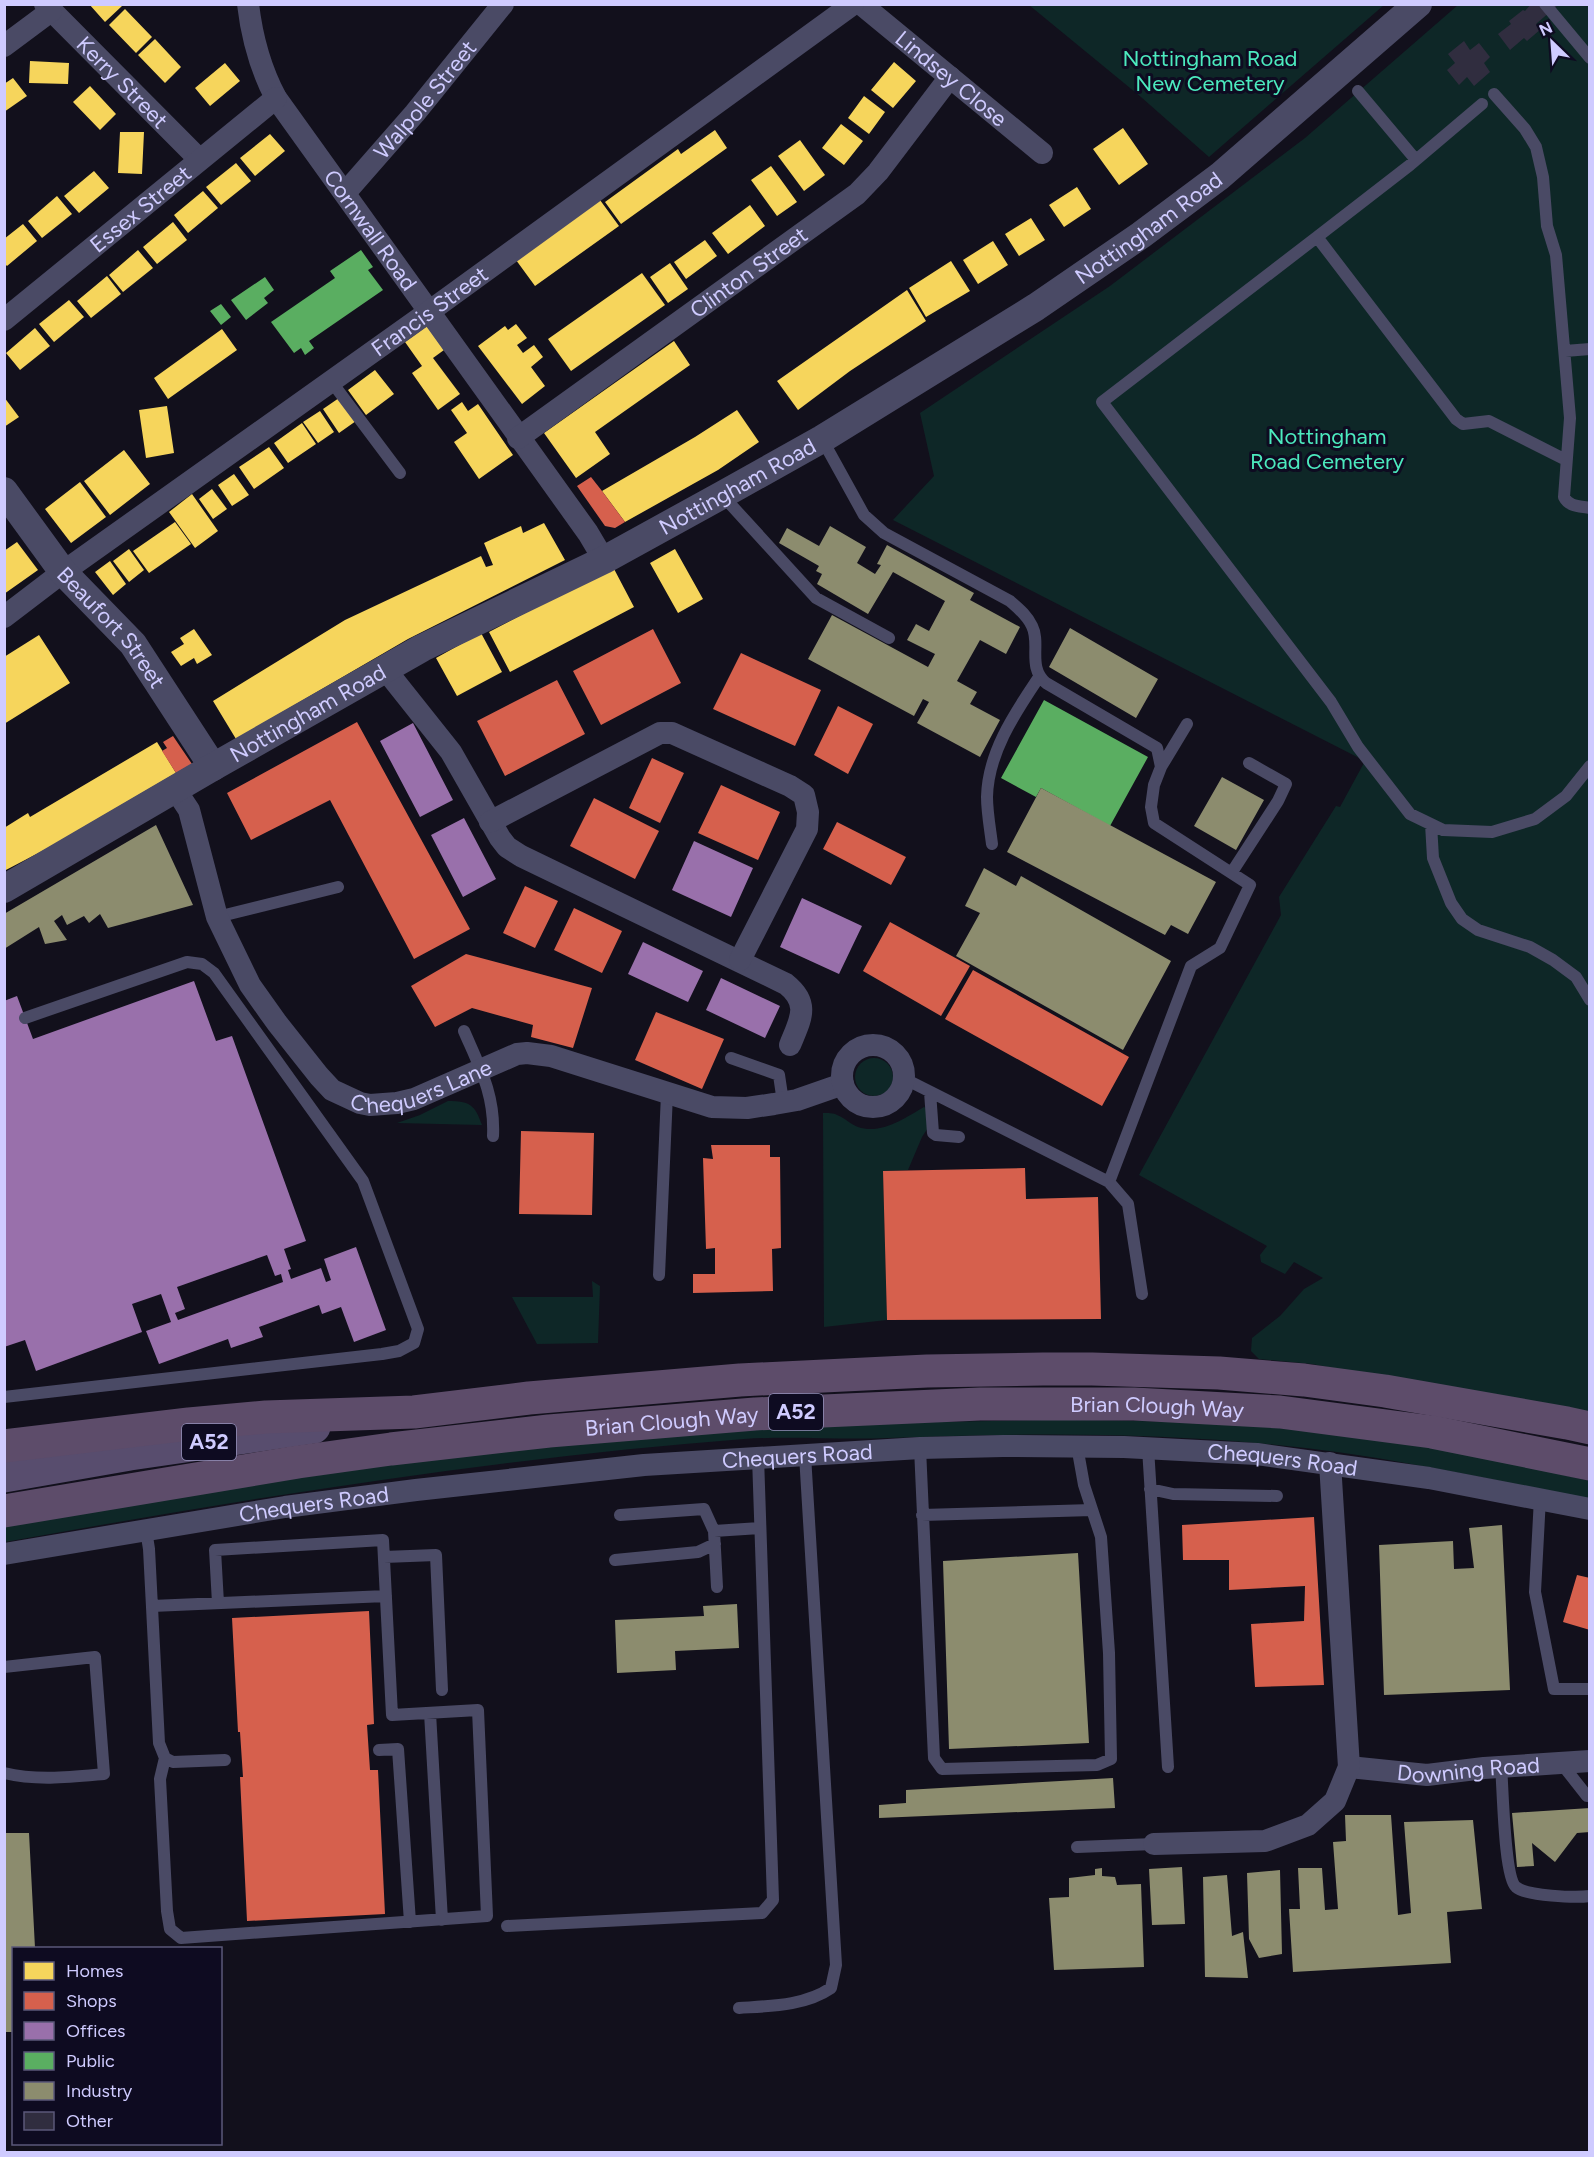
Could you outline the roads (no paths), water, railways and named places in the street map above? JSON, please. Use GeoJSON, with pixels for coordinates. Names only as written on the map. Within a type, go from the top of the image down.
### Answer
{"type":"FeatureCollection","features":[{"type":"Feature","properties":{"kind":"highway","name":"Brian Clough Way"},"geometry":{"type":"LineString","coordinates":[[414,1412],[529,1398],[740,1380],[927,1371],[1092,1369],[1219,1373],[1385,1390],[1590,1428]]}},
{"type":"Feature","properties":{"kind":"highway","name":"Brian Clough Way"},"geometry":{"type":"LineString","coordinates":[[4,1511],[298,1462],[495,1437],[615,1424],[733,1416],[968,1405],[1134,1404],[1280,1412],[1432,1432],[1590,1464]]}},
{"type":"Feature","properties":{"kind":"highway"},"geometry":{"type":"LineString","coordinates":[[4,1446],[266,1417],[414,1412]]}},
{"type":"Feature","properties":{"kind":"main road","name":"Brian Clough Way"},"geometry":{"type":"LineString","coordinates":[[4,1476],[130,1454],[414,1412]]}},
{"type":"Feature","properties":{"kind":"street","name":"Cornwall Road"},"geometry":{"type":"LineString","coordinates":[[248,4],[257,56],[265,79],[276,98],[588,533],[604,560]]}},
{"type":"Feature","properties":{"kind":"street","name":"Walpole Street"},"geometry":{"type":"LineString","coordinates":[[345,193],[415,113],[503,4]]}},
{"type":"Feature","properties":{"kind":"street","name":"Francis Street"},"geometry":{"type":"LineString","coordinates":[[4,617],[63,572],[853,4]]}},
{"type":"Feature","properties":{"kind":"street","name":"Lindsey Close"},"geometry":{"type":"LineString","coordinates":[[861,4],[1042,153]]}},
{"type":"Feature","properties":{"kind":"street","name":"Nottingham Road"},"geometry":{"type":"LineString","coordinates":[[4,889],[422,648],[604,560],[822,439],[1036,307],[1141,235],[1220,176],[1418,4]]}},
{"type":"Feature","properties":{"kind":"street"},"geometry":{"type":"LineString","coordinates":[[4,46],[48,8]]}},
{"type":"Feature","properties":{"kind":"street","name":"Kerry Street"},"geometry":{"type":"LineString","coordinates":[[48,8],[199,159]]}},
{"type":"Feature","properties":{"kind":"street","name":"Clinton Street"},"geometry":{"type":"LineString","coordinates":[[518,438],[856,194],[878,172],[950,77]]}},
{"type":"Feature","properties":{"kind":"street","name":"Essex Street"},"geometry":{"type":"LineString","coordinates":[[4,320],[276,98]]}},
{"type":"Feature","properties":{"kind":"street","name":"Beaufort Street"},"geometry":{"type":"LineString","coordinates":[[4,491],[63,572],[133,644],[213,767]]}},
{"type":"Feature","properties":{"kind":"street"},"geometry":{"type":"LineString","coordinates":[[385,669],[451,752],[490,822],[507,847],[521,856],[786,984],[801,1000],[802,1013],[790,1045]]}},
{"type":"Feature","properties":{"kind":"street"},"geometry":{"type":"LineString","coordinates":[[490,822],[660,733],[672,733],[790,786],[804,795],[808,812],[807,829],[740,960]]}},
{"type":"Feature","properties":{"kind":"street","name":"Chequers Lane"},"geometry":{"type":"LineString","coordinates":[[175,789],[189,810],[218,917],[250,985],[319,1076],[348,1099],[370,1105],[414,1099],[480,1068],[517,1054],[526,1053],[551,1056],[694,1103],[719,1108],[747,1108],[797,1100],[843,1084]]}},
{"type":"Feature","properties":{"kind":"street"},"geometry":{"type":"LineString","coordinates":[[875,1045],[884,1047],[899,1059],[904,1068],[905,1079],[897,1096],[881,1107],[862,1106],[853,1100],[843,1084],[844,1065],[849,1057],[856,1050],[875,1045]]}},
{"type":"Feature","properties":{"kind":"street","name":"Chequers Road"},"geometry":{"type":"LineString","coordinates":[[4,1554],[285,1507],[416,1490],[644,1465],[920,1448],[1077,1446],[1257,1454],[1429,1478],[1590,1509]]}},
{"type":"Feature","properties":{"kind":"street"},"geometry":{"type":"LineString","coordinates":[[1154,1844],[1265,1841],[1308,1825],[1335,1801],[1349,1767],[1330,1463]]}},
{"type":"Feature","properties":{"kind":"street","name":"Downing Road"},"geometry":{"type":"LineString","coordinates":[[1349,1767],[1427,1775],[1590,1761]]}},
{"type":"Feature","properties":{"kind":"lane"},"geometry":{"type":"LineString","coordinates":[[1545,4],[1590,58]]}},
{"type":"Feature","properties":{"kind":"lane"},"geometry":{"type":"LineString","coordinates":[[1358,91],[1416,160]]}},
{"type":"Feature","properties":{"kind":"lane"},"geometry":{"type":"LineString","coordinates":[[1494,94],[1525,129],[1539,156],[1547,226],[1557,255],[1570,418],[1564,497],[1566,502],[1572,505],[1590,508]]}},
{"type":"Feature","properties":{"kind":"lane"},"geometry":{"type":"LineString","coordinates":[[1482,104],[1416,160],[1102,402],[1331,702],[1358,747],[1410,813],[1443,830],[1492,832],[1535,819],[1566,796],[1590,766]]}},
{"type":"Feature","properties":{"kind":"lane"},"geometry":{"type":"LineString","coordinates":[[1317,237],[1456,419],[1463,424],[1489,421],[1566,460]]}},
{"type":"Feature","properties":{"kind":"lane"},"geometry":{"type":"LineString","coordinates":[[1565,351],[1590,349]]}},
{"type":"Feature","properties":{"kind":"lane"},"geometry":{"type":"LineString","coordinates":[[331,381],[400,473]]}},
{"type":"Feature","properties":{"kind":"lane"},"geometry":{"type":"LineString","coordinates":[[822,439],[864,514],[884,533],[1010,601],[1023,613],[1033,627],[1035,660],[1039,677],[1157,748],[1176,744]]}},
{"type":"Feature","properties":{"kind":"lane"},"geometry":{"type":"LineString","coordinates":[[722,495],[816,598],[888,638]]}},
{"type":"Feature","properties":{"kind":"lane"},"geometry":{"type":"LineString","coordinates":[[992,843],[987,796],[995,755],[1015,713],[1039,677]]}},
{"type":"Feature","properties":{"kind":"lane"},"geometry":{"type":"LineString","coordinates":[[1109,1182],[1191,966],[1220,948],[1250,885],[1154,824],[1151,807],[1154,785],[1161,766],[1187,724]]}},
{"type":"Feature","properties":{"kind":"lane"},"geometry":{"type":"LineString","coordinates":[[1157,748],[1161,766]]}},
{"type":"Feature","properties":{"kind":"lane"},"geometry":{"type":"LineString","coordinates":[[1232,872],[1278,801],[1286,784],[1249,763]]}},
{"type":"Feature","properties":{"kind":"lane"},"geometry":{"type":"LineString","coordinates":[[1431,825],[1433,858],[1451,903],[1461,919],[1478,930],[1530,947],[1553,960],[1576,977],[1590,1000]]}},
{"type":"Feature","properties":{"kind":"lane"},"geometry":{"type":"LineString","coordinates":[[218,917],[338,887]]}},
{"type":"Feature","properties":{"kind":"lane"},"geometry":{"type":"LineString","coordinates":[[4,1397],[382,1354],[399,1351],[414,1343],[418,1329],[363,1181],[214,973],[202,964],[187,962],[25,1018]]}},
{"type":"Feature","properties":{"kind":"lane"},"geometry":{"type":"LineString","coordinates":[[464,1031],[489,1092],[494,1114],[493,1136]]}},
{"type":"Feature","properties":{"kind":"lane"},"geometry":{"type":"LineString","coordinates":[[731,1058],[779,1075],[783,1102]]}},
{"type":"Feature","properties":{"kind":"lane"},"geometry":{"type":"LineString","coordinates":[[905,1079],[1109,1182],[1128,1204],[1142,1294]]}},
{"type":"Feature","properties":{"kind":"lane"},"geometry":{"type":"LineString","coordinates":[[930,1092],[933,1133],[936,1136],[959,1137]]}},
{"type":"Feature","properties":{"kind":"lane"},"geometry":{"type":"LineString","coordinates":[[659,1275],[667,1094]]}},
{"type":"Feature","properties":{"kind":"lane"},"geometry":{"type":"LineString","coordinates":[[920,1448],[934,1758],[942,1769],[1097,1766],[1110,1759],[1109,1653],[1101,1538],[1084,1485],[1077,1446]]}},
{"type":"Feature","properties":{"kind":"lane"},"geometry":{"type":"LineString","coordinates":[[1148,1448],[1168,1767]]}},
{"type":"Feature","properties":{"kind":"lane"},"geometry":{"type":"LineString","coordinates":[[739,2008],[799,2001],[819,1996],[831,1988],[836,1965],[805,1455]]}},
{"type":"Feature","properties":{"kind":"lane"},"geometry":{"type":"LineString","coordinates":[[507,1926],[762,1913],[773,1900],[758,1457]]}},
{"type":"Feature","properties":{"kind":"lane"},"geometry":{"type":"LineString","coordinates":[[1150,1489],[1173,1494],[1276,1496]]}},
{"type":"Feature","properties":{"kind":"lane"},"geometry":{"type":"LineString","coordinates":[[1540,1498],[1535,1592],[1554,1689],[1590,1689]]}},
{"type":"Feature","properties":{"kind":"lane"},"geometry":{"type":"LineString","coordinates":[[620,1515],[704,1509],[714,1531],[717,1587]]}},
{"type":"Feature","properties":{"kind":"lane"},"geometry":{"type":"LineString","coordinates":[[922,1515],[1092,1510]]}},
{"type":"Feature","properties":{"kind":"lane"},"geometry":{"type":"LineString","coordinates":[[714,1531],[760,1528]]}},
{"type":"Feature","properties":{"kind":"lane"},"geometry":{"type":"LineString","coordinates":[[146,1530],[149,1549],[159,1743],[165,1758],[160,1779],[170,1929],[181,1938],[487,1916],[478,1710],[392,1715],[383,1540],[215,1550],[218,1603]]}},
{"type":"Feature","properties":{"kind":"lane"},"geometry":{"type":"LineString","coordinates":[[615,1560],[698,1552],[715,1544]]}},
{"type":"Feature","properties":{"kind":"lane"},"geometry":{"type":"LineString","coordinates":[[384,1557],[436,1555],[442,1690]]}},
{"type":"Feature","properties":{"kind":"lane"},"geometry":{"type":"LineString","coordinates":[[152,1606],[386,1596]]}},
{"type":"Feature","properties":{"kind":"lane"},"geometry":{"type":"LineString","coordinates":[[4,1667],[95,1657],[104,1774],[70,1778],[37,1778],[4,1773]]}},
{"type":"Feature","properties":{"kind":"lane"},"geometry":{"type":"LineString","coordinates":[[430,1713],[442,1920]]}},
{"type":"Feature","properties":{"kind":"lane"},"geometry":{"type":"LineString","coordinates":[[379,1750],[398,1749],[410,1922]]}},
{"type":"Feature","properties":{"kind":"lane"},"geometry":{"type":"LineString","coordinates":[[165,1758],[173,1762],[225,1760]]}},
{"type":"Feature","properties":{"kind":"lane"},"geometry":{"type":"LineString","coordinates":[[1561,1763],[1587,1796],[1590,1796]]}},
{"type":"Feature","properties":{"kind":"lane"},"geometry":{"type":"LineString","coordinates":[[1501,1767],[1511,1881],[1516,1888],[1527,1893],[1590,1896]]}},
{"type":"Feature","properties":{"kind":"lane"},"geometry":{"type":"LineString","coordinates":[[1077,1847],[1154,1844]]}},
{"type":"Feature","properties":{"kind":"park label","name":"Nottingham Road New Cemetery"},"geometry":{"type":"Point","coordinates":[1210,70]}},
{"type":"Feature","properties":{"kind":"park label","name":"Nottingham Road Cemetery"},"geometry":{"type":"Point","coordinates":[1327,449]}}]}
